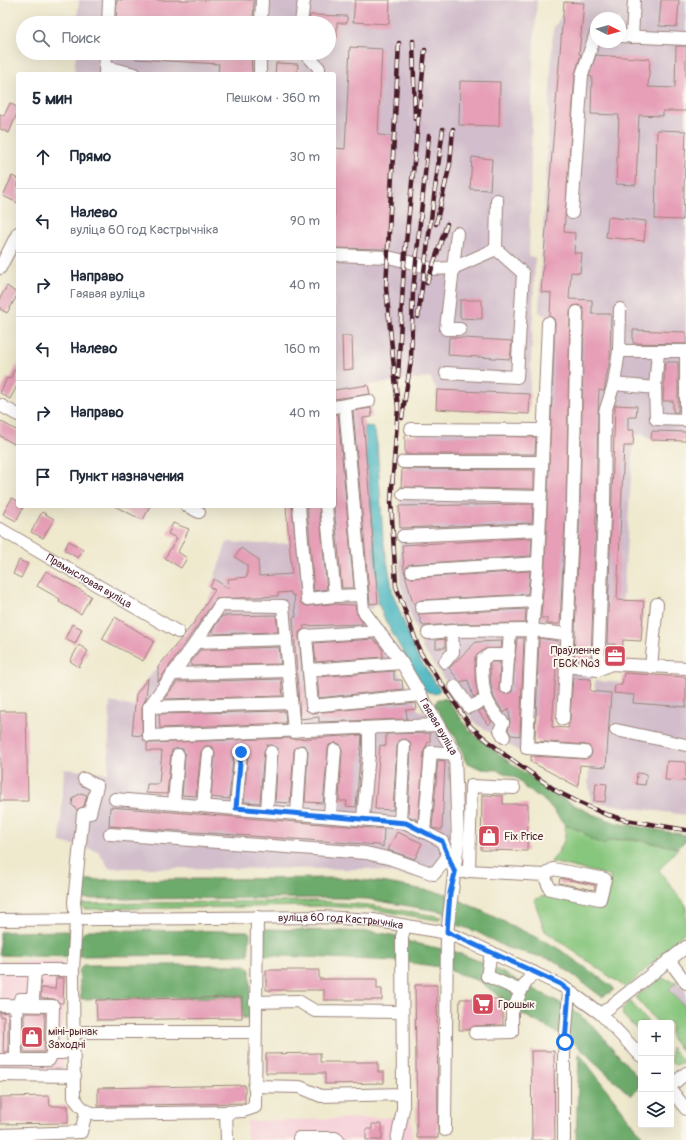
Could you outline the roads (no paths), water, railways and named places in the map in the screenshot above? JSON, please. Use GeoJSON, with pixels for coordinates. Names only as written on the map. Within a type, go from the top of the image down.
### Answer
{"type":"FeatureCollection","features":[{"type":"Feature","properties":{"kind":"street"},"geometry":{"type":"LineString","coordinates":[[108,16],[109,0]]}},
{"type":"Feature","properties":{"kind":"street"},"geometry":{"type":"LineString","coordinates":[[261,16],[262,0]]}},
{"type":"Feature","properties":{"kind":"street"},"geometry":{"type":"LineString","coordinates":[[302,16],[304,0]]}},
{"type":"Feature","properties":{"kind":"street"},"geometry":{"type":"LineString","coordinates":[[634,0],[626,36],[686,39]]}},
{"type":"Feature","properties":{"kind":"street"},"geometry":{"type":"LineString","coordinates":[[572,213],[582,75],[591,48]]}},
{"type":"Feature","properties":{"kind":"street"},"geometry":{"type":"LineString","coordinates":[[106,60],[105,70],[120,72]]}},
{"type":"Feature","properties":{"kind":"street"},"geometry":{"type":"LineString","coordinates":[[260,60],[260,72]]}},
{"type":"Feature","properties":{"kind":"street"},"geometry":{"type":"LineString","coordinates":[[312,60],[319,68],[319,72]]}},
{"type":"Feature","properties":{"kind":"street"},"geometry":{"type":"LineString","coordinates":[[446,373],[517,377],[523,273],[496,249],[497,200]]}},
{"type":"Feature","properties":{"kind":"street"},"geometry":{"type":"LineString","coordinates":[[457,233],[446,328],[460,329]]}},
{"type":"Feature","properties":{"kind":"street"},"geometry":{"type":"LineString","coordinates":[[0,268],[16,237]]}},
{"type":"Feature","properties":{"kind":"street"},"geometry":{"type":"LineString","coordinates":[[336,256],[388,257],[431,269],[453,268],[496,249]]}},
{"type":"Feature","properties":{"kind":"street"},"geometry":{"type":"LineString","coordinates":[[598,670],[604,516],[605,412],[614,384],[619,351],[620,309]]}},
{"type":"Feature","properties":{"kind":"street"},"geometry":{"type":"LineString","coordinates":[[563,719],[573,503],[577,312]]}},
{"type":"Feature","properties":{"kind":"street"},"geometry":{"type":"LineString","coordinates":[[548,323],[542,430],[538,563],[536,601],[532,630],[527,748],[585,752]]}},
{"type":"Feature","properties":{"kind":"street"},"geometry":{"type":"LineString","coordinates":[[619,351],[686,351],[686,420],[656,419],[655,388],[658,352]]}},
{"type":"Feature","properties":{"kind":"street"},"geometry":{"type":"LineString","coordinates":[[614,384],[655,388]]}},
{"type":"Feature","properties":{"kind":"street"},"geometry":{"type":"LineString","coordinates":[[299,508],[307,599],[362,595],[340,406],[369,401]]}},
{"type":"Feature","properties":{"kind":"street"},"geometry":{"type":"LineString","coordinates":[[0,405],[16,414]]}},
{"type":"Feature","properties":{"kind":"street"},"geometry":{"type":"LineString","coordinates":[[411,429],[542,430]]}},
{"type":"Feature","properties":{"kind":"street"},"geometry":{"type":"LineString","coordinates":[[404,462],[542,462]]}},
{"type":"Feature","properties":{"kind":"street"},"geometry":{"type":"LineString","coordinates":[[402,494],[540,497]]}},
{"type":"Feature","properties":{"kind":"street"},"geometry":{"type":"LineString","coordinates":[[191,508],[199,512]]}},
{"type":"Feature","properties":{"kind":"street"},"geometry":{"type":"LineString","coordinates":[[326,508],[335,596]]}},
{"type":"Feature","properties":{"kind":"street","name":"Прамысловая вуліца"},"geometry":{"type":"LineString","coordinates":[[0,529],[178,632]]}},
{"type":"Feature","properties":{"kind":"street"},"geometry":{"type":"LineString","coordinates":[[403,536],[539,530]]}},
{"type":"Feature","properties":{"kind":"street"},"geometry":{"type":"LineString","coordinates":[[412,571],[538,563]]}},
{"type":"Feature","properties":{"kind":"street","name":"Гаявая вуліца"},"geometry":{"type":"LineString","coordinates":[[362,595],[363,610],[402,663],[455,754],[458,842],[455,873],[450,893],[447,932],[445,1130]]}},
{"type":"Feature","properties":{"kind":"street"},"geometry":{"type":"LineString","coordinates":[[421,607],[536,601]]}},
{"type":"Feature","properties":{"kind":"street"},"geometry":{"type":"LineString","coordinates":[[651,667],[657,604]]}},
{"type":"Feature","properties":{"kind":"street"},"geometry":{"type":"LineString","coordinates":[[294,732],[283,606],[220,605],[196,642],[149,707],[149,736],[294,732],[437,725]]}},
{"type":"Feature","properties":{"kind":"street"},"geometry":{"type":"LineString","coordinates":[[428,633],[452,631],[532,630],[566,634]]}},
{"type":"Feature","properties":{"kind":"street"},"geometry":{"type":"LineString","coordinates":[[379,631],[306,636],[312,706],[421,695]]}},
{"type":"Feature","properties":{"kind":"street"},"geometry":{"type":"LineString","coordinates":[[445,662],[453,652],[452,631]]}},
{"type":"Feature","properties":{"kind":"street"},"geometry":{"type":"LineString","coordinates":[[506,687],[510,631]]}},
{"type":"Feature","properties":{"kind":"street"},"geometry":{"type":"LineString","coordinates":[[196,642],[286,639]]}},
{"type":"Feature","properties":{"kind":"street"},"geometry":{"type":"LineString","coordinates":[[504,737],[500,730],[503,722],[491,710],[486,700],[482,660],[489,655],[509,655]]}},
{"type":"Feature","properties":{"kind":"street"},"geometry":{"type":"LineString","coordinates":[[309,670],[402,663]]}},
{"type":"Feature","properties":{"kind":"street"},"geometry":{"type":"LineString","coordinates":[[566,666],[598,670],[611,664],[686,668]]}},
{"type":"Feature","properties":{"kind":"street"},"geometry":{"type":"LineString","coordinates":[[172,674],[288,671]]}},
{"type":"Feature","properties":{"kind":"street"},"geometry":{"type":"LineString","coordinates":[[455,687],[469,707],[486,700]]}},
{"type":"Feature","properties":{"kind":"street"},"geometry":{"type":"LineString","coordinates":[[149,707],[291,703]]}},
{"type":"Feature","properties":{"kind":"street"},"geometry":{"type":"LineString","coordinates":[[363,818],[369,754],[369,728]]}},
{"type":"Feature","properties":{"kind":"street"},"geometry":{"type":"LineString","coordinates":[[616,730],[686,745]]}},
{"type":"Feature","properties":{"kind":"street"},"geometry":{"type":"LineString","coordinates":[[400,822],[404,746]]}},
{"type":"Feature","properties":{"kind":"street"},"geometry":{"type":"LineString","coordinates":[[330,815],[335,750]]}},
{"type":"Feature","properties":{"kind":"street"},"geometry":{"type":"LineString","coordinates":[[236,808],[241,752]]}},
{"type":"Feature","properties":{"kind":"street"},"geometry":{"type":"LineString","coordinates":[[267,811],[271,752]]}},
{"type":"Feature","properties":{"kind":"street"},"geometry":{"type":"LineString","coordinates":[[297,813],[302,752]]}},
{"type":"Feature","properties":{"kind":"street"},"geometry":{"type":"LineString","coordinates":[[424,832],[431,752],[455,754]]}},
{"type":"Feature","properties":{"kind":"street"},"geometry":{"type":"LineString","coordinates":[[203,806],[208,753]]}},
{"type":"Feature","properties":{"kind":"street"},"geometry":{"type":"LineString","coordinates":[[174,804],[178,756]]}},
{"type":"Feature","properties":{"kind":"street"},"geometry":{"type":"LineString","coordinates":[[84,778],[97,786],[90,813],[83,814],[74,902],[76,920],[73,970],[74,1032],[72,1047],[75,1076],[74,1097],[80,1108],[86,1112],[96,1114],[226,1112],[243,1111],[255,1107],[254,1086],[257,917]]}},
{"type":"Feature","properties":{"kind":"street"},"geometry":{"type":"LineString","coordinates":[[469,872],[471,786],[514,788]]}},
{"type":"Feature","properties":{"kind":"street"},"geometry":{"type":"LineString","coordinates":[[115,799],[330,815],[406,823],[442,841],[455,873],[469,872],[544,875],[552,869],[604,879],[600,899],[550,889],[544,875]]}},
{"type":"Feature","properties":{"kind":"street"},"geometry":{"type":"LineString","coordinates":[[110,834],[366,853],[392,859],[434,874],[448,856]]}},
{"type":"Feature","properties":{"kind":"street","name":"вуліца 60 год Кастрычніка"},"geometry":{"type":"LineString","coordinates":[[0,920],[323,917],[373,920],[447,932],[533,972],[569,991],[601,1014],[638,1053]]}},
{"type":"Feature","properties":{"kind":"street"},"geometry":{"type":"LineString","coordinates":[[397,1140],[403,1109],[402,937],[405,926]]}},
{"type":"Feature","properties":{"kind":"street"},"geometry":{"type":"LineString","coordinates":[[601,1014],[686,947]]}},
{"type":"Feature","properties":{"kind":"street"},"geometry":{"type":"LineString","coordinates":[[491,952],[487,976],[521,991]]}},
{"type":"Feature","properties":{"kind":"street"},"geometry":{"type":"LineString","coordinates":[[669,960],[686,983]]}},
{"type":"Feature","properties":{"kind":"street"},"geometry":{"type":"LineString","coordinates":[[0,970],[73,970]]}},
{"type":"Feature","properties":{"kind":"street"},"geometry":{"type":"LineString","coordinates":[[0,999],[33,999],[35,970]]}},
{"type":"Feature","properties":{"kind":"street"},"geometry":{"type":"LineString","coordinates":[[475,1033],[512,1032],[512,1012],[521,991],[533,972]]}},
{"type":"Feature","properties":{"kind":"street"},"geometry":{"type":"LineString","coordinates":[[564,1140],[564,1056],[569,991]]}},
{"type":"Feature","properties":{"kind":"street"},"geometry":{"type":"LineString","coordinates":[[255,1002],[298,1002],[315,1011],[402,1012]]}},
{"type":"Feature","properties":{"kind":"street"},"geometry":{"type":"LineString","coordinates":[[0,1005],[53,1006],[52,1052],[49,1060],[0,1060]]}},
{"type":"Feature","properties":{"kind":"street"},"geometry":{"type":"LineString","coordinates":[[16,1005],[16,1060]]}},
{"type":"Feature","properties":{"kind":"street"},"geometry":{"type":"LineString","coordinates":[[74,1032],[255,1032]]}},
{"type":"Feature","properties":{"kind":"street"},"geometry":{"type":"LineString","coordinates":[[52,1052],[63,1053],[72,1047]]}},
{"type":"Feature","properties":{"kind":"street"},"geometry":{"type":"LineString","coordinates":[[674,1083],[686,1073]]}},
{"type":"Feature","properties":{"kind":"street"},"geometry":{"type":"LineString","coordinates":[[0,1075],[75,1076]]}},
{"type":"Feature","properties":{"kind":"street"},"geometry":{"type":"LineString","coordinates":[[254,1086],[300,1087],[321,1096],[403,1094]]}},
{"type":"Feature","properties":{"kind":"street"},"geometry":{"type":"LineString","coordinates":[[673,1092],[686,1109]]}},
{"type":"Feature","properties":{"kind":"street"},"geometry":{"type":"LineString","coordinates":[[0,1135],[81,1132],[86,1112]]}},
{"type":"Feature","properties":{"kind":"street"},"geometry":{"type":"LineString","coordinates":[[226,1112],[227,1140]]}},
{"type":"Feature","properties":{"kind":"street"},"geometry":{"type":"LineString","coordinates":[[299,1140],[299,1138],[335,1138],[338,1140]]}},
{"type":"Feature","properties":{"kind":"water"},"geometry":{"type":"Polygon","coordinates":[[[364,426],[374,427],[377,444],[383,538],[393,594],[416,654],[440,690],[436,694],[425,691],[386,622],[378,603],[364,426]]]}},
{"type":"Feature","properties":{"kind":"railway"},"geometry":{"type":"LineString","coordinates":[[413,41],[415,119]]}},
{"type":"Feature","properties":{"kind":"railway"},"geometry":{"type":"LineString","coordinates":[[399,43],[386,288],[398,408],[391,501],[396,586],[420,652],[471,727],[505,755],[558,792],[605,814],[626,820],[686,830]]}},
{"type":"Feature","properties":{"kind":"railway"},"geometry":{"type":"LineString","coordinates":[[398,377],[404,264],[425,50]]}},
{"type":"Feature","properties":{"kind":"railway"},"geometry":{"type":"LineString","coordinates":[[418,317],[443,129]]}},
{"type":"Feature","properties":{"kind":"railway"},"geometry":{"type":"LineString","coordinates":[[436,224],[450,164],[453,129]]}},
{"type":"Feature","properties":{"kind":"railway"},"geometry":{"type":"LineString","coordinates":[[402,418],[411,360],[413,291],[429,135]]}},
{"type":"Feature","properties":{"kind":"railway"},"geometry":{"type":"LineString","coordinates":[[427,283],[447,224]]}},
{"type":"Feature","properties":{"kind":"place","name":"Праўленне ГБСК №3"},"geometry":{"type":"Point","coordinates":[615,656]}},
{"type":"Feature","properties":{"kind":"place","name":"Fix Price"},"geometry":{"type":"Point","coordinates":[489,836]}},
{"type":"Feature","properties":{"kind":"place","name":"Грошык"},"geometry":{"type":"Point","coordinates":[483,1004]}},
{"type":"Feature","properties":{"kind":"place","name":"міні-рынак Заходні"},"geometry":{"type":"Point","coordinates":[32,1037]}}]}
